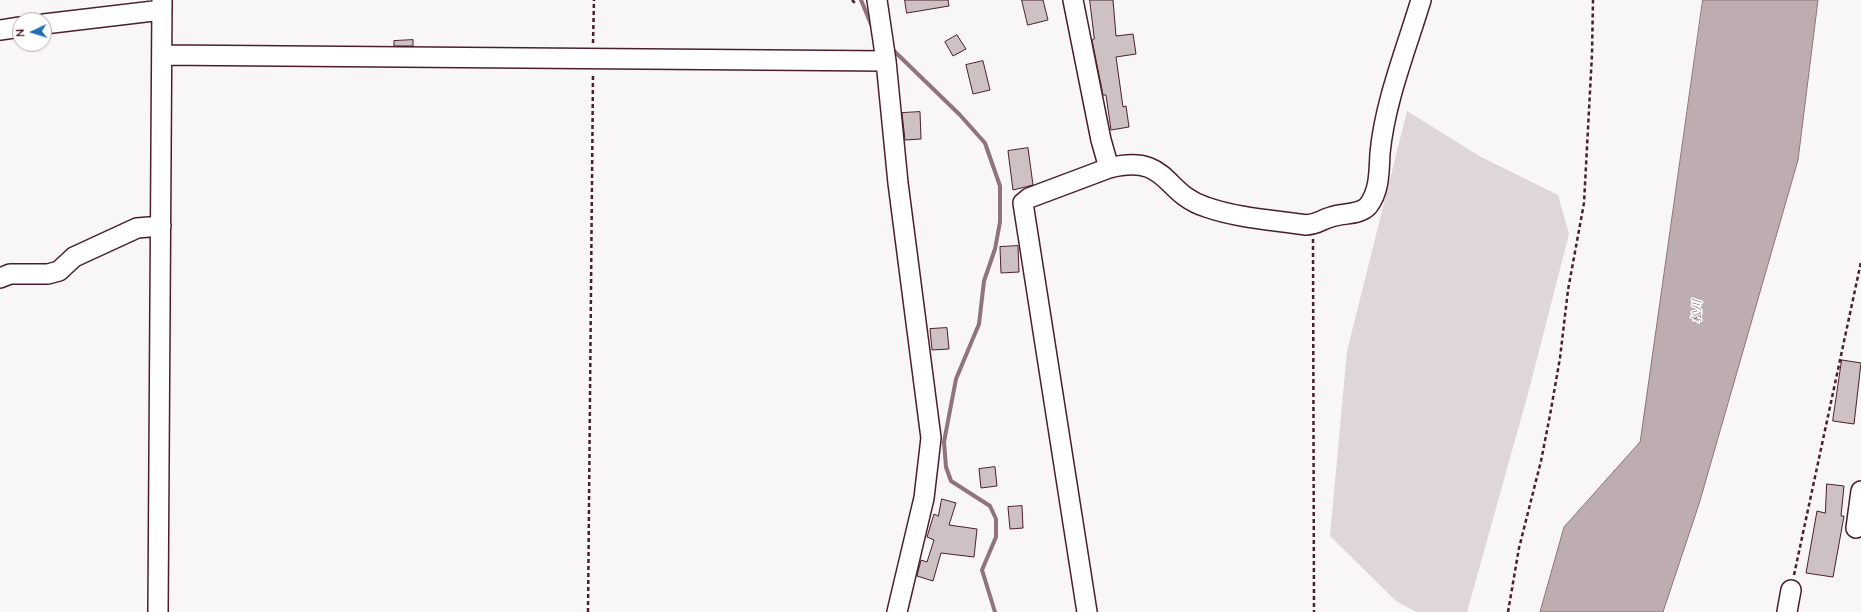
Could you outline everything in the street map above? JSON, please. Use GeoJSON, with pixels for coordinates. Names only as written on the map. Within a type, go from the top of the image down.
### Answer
{"type":"FeatureCollection","features":[{"type":"Feature","properties":{"kind":"street"},"geometry":{"type":"LineString","coordinates":[[877,0],[885,50],[898,182],[930,438],[924,498],[897,612]]}},
{"type":"Feature","properties":{"kind":"street"},"geometry":{"type":"LineString","coordinates":[[1073,0],[1101,140],[1109,168]]}},
{"type":"Feature","properties":{"kind":"street"},"geometry":{"type":"LineString","coordinates":[[1087,612],[1023,202],[1029,198],[1109,168],[1121,165],[1144,165],[1163,175],[1192,201],[1204,207],[1306,225],[1314,224],[1334,216],[1359,212],[1367,207],[1372,200],[1377,187],[1382,140],[1392,94],[1421,0]]}},
{"type":"Feature","properties":{"kind":"street"},"geometry":{"type":"LineString","coordinates":[[52,23],[162,5],[158,612]]}},
{"type":"Feature","properties":{"kind":"street"},"geometry":{"type":"LineString","coordinates":[[0,30],[12,28]]}},
{"type":"Feature","properties":{"kind":"street"},"geometry":{"type":"LineString","coordinates":[[162,55],[593,59],[885,50]]}},
{"type":"Feature","properties":{"kind":"street"},"geometry":{"type":"LineString","coordinates":[[0,278],[10,274],[48,274],[59,271],[74,257],[137,228],[161,226]]}},
{"type":"Feature","properties":{"kind":"street"},"geometry":{"type":"LineString","coordinates":[[1856,528],[1861,491]]}},
{"type":"Feature","properties":{"kind":"street"},"geometry":{"type":"LineString","coordinates":[[1787,612],[1791,590]]}},
{"type":"Feature","properties":{"kind":"path"},"geometry":{"type":"LineString","coordinates":[[588,612],[594,0]]}},
{"type":"Feature","properties":{"kind":"path"},"geometry":{"type":"LineString","coordinates":[[852,0],[855,3]]}},
{"type":"Feature","properties":{"kind":"path"},"geometry":{"type":"LineString","coordinates":[[1508,612],[1519,548],[1541,461],[1550,416],[1560,358],[1568,290],[1584,202],[1592,61],[1593,0]]}},
{"type":"Feature","properties":{"kind":"path"},"geometry":{"type":"LineString","coordinates":[[1314,224],[1314,612]]}},
{"type":"Feature","properties":{"kind":"path"},"geometry":{"type":"LineString","coordinates":[[1791,590],[1861,262]]}},
{"type":"Feature","properties":{"kind":"shaded area"},"geometry":{"type":"Polygon","coordinates":[[[1407,111],[1481,157],[1558,195],[1569,234],[1529,390],[1467,612],[1416,612],[1396,601],[1330,536],[1347,351],[1407,111]]]}},
{"type":"Feature","properties":{"kind":"water","name":"松川"},"geometry":{"type":"Polygon","coordinates":[[[1703,0],[1818,0],[1798,160],[1699,504],[1663,612],[1540,612],[1564,527],[1640,442],[1703,0]]]}},
{"type":"Feature","properties":{"kind":"building"},"geometry":{"type":"Polygon","coordinates":[[[905,0],[948,0],[949,6],[907,13],[905,0]]]}},
{"type":"Feature","properties":{"kind":"building"},"geometry":{"type":"Polygon","coordinates":[[[1022,0],[1043,0],[1048,20],[1028,25],[1022,0]]]}},
{"type":"Feature","properties":{"kind":"building"},"geometry":{"type":"Polygon","coordinates":[[[1090,0],[1113,0],[1116,36],[1133,34],[1136,54],[1116,57],[1123,107],[1126,106],[1129,127],[1111,130],[1106,95],[1103,95],[1092,40],[1094,39],[1090,0]]]}},
{"type":"Feature","properties":{"kind":"building"},"geometry":{"type":"Polygon","coordinates":[[[957,35],[966,49],[953,56],[945,42],[957,35]]]}},
{"type":"Feature","properties":{"kind":"building"},"geometry":{"type":"Polygon","coordinates":[[[413,40],[413,46],[394,46],[394,41],[413,40]]]}},
{"type":"Feature","properties":{"kind":"building"},"geometry":{"type":"Polygon","coordinates":[[[983,61],[990,90],[973,94],[966,65],[983,61]]]}},
{"type":"Feature","properties":{"kind":"building"},"geometry":{"type":"Polygon","coordinates":[[[920,112],[921,139],[905,140],[902,113],[920,112]]]}},
{"type":"Feature","properties":{"kind":"building"},"geometry":{"type":"Polygon","coordinates":[[[1028,148],[1033,185],[1013,190],[1008,151],[1028,148]]]}},
{"type":"Feature","properties":{"kind":"building"},"geometry":{"type":"Polygon","coordinates":[[[1018,246],[1019,272],[1001,273],[1000,247],[1018,246]]]}},
{"type":"Feature","properties":{"kind":"building"},"geometry":{"type":"Polygon","coordinates":[[[947,328],[949,349],[932,350],[930,329],[947,328]]]}},
{"type":"Feature","properties":{"kind":"building"},"geometry":{"type":"Polygon","coordinates":[[[1842,360],[1861,363],[1854,424],[1833,421],[1842,360]]]}},
{"type":"Feature","properties":{"kind":"building"},"geometry":{"type":"Polygon","coordinates":[[[995,467],[997,486],[981,488],[979,469],[995,467]]]}},
{"type":"Feature","properties":{"kind":"building"},"geometry":{"type":"Polygon","coordinates":[[[1827,484],[1844,486],[1841,516],[1844,516],[1833,577],[1806,573],[1817,511],[1825,513],[1827,484]]]}},
{"type":"Feature","properties":{"kind":"building"},"geometry":{"type":"Polygon","coordinates":[[[942,499],[956,503],[949,525],[977,529],[974,557],[941,553],[933,581],[917,576],[921,560],[927,562],[934,540],[927,537],[934,514],[938,516],[942,499]]]}},
{"type":"Feature","properties":{"kind":"building"},"geometry":{"type":"Polygon","coordinates":[[[1022,506],[1023,528],[1010,529],[1008,507],[1022,506]]]}},
{"type":"Feature","properties":{"kind":"waterway"},"geometry":{"type":"LineString","coordinates":[[861,0],[873,29]]}},
{"type":"Feature","properties":{"kind":"waterway"},"geometry":{"type":"LineString","coordinates":[[891,48],[960,115],[985,143],[1000,186],[1000,222],[995,249],[984,281],[979,324],[956,379],[944,442],[946,467],[951,481],[990,506],[996,519],[996,537],[982,570],[995,612]]}}]}
